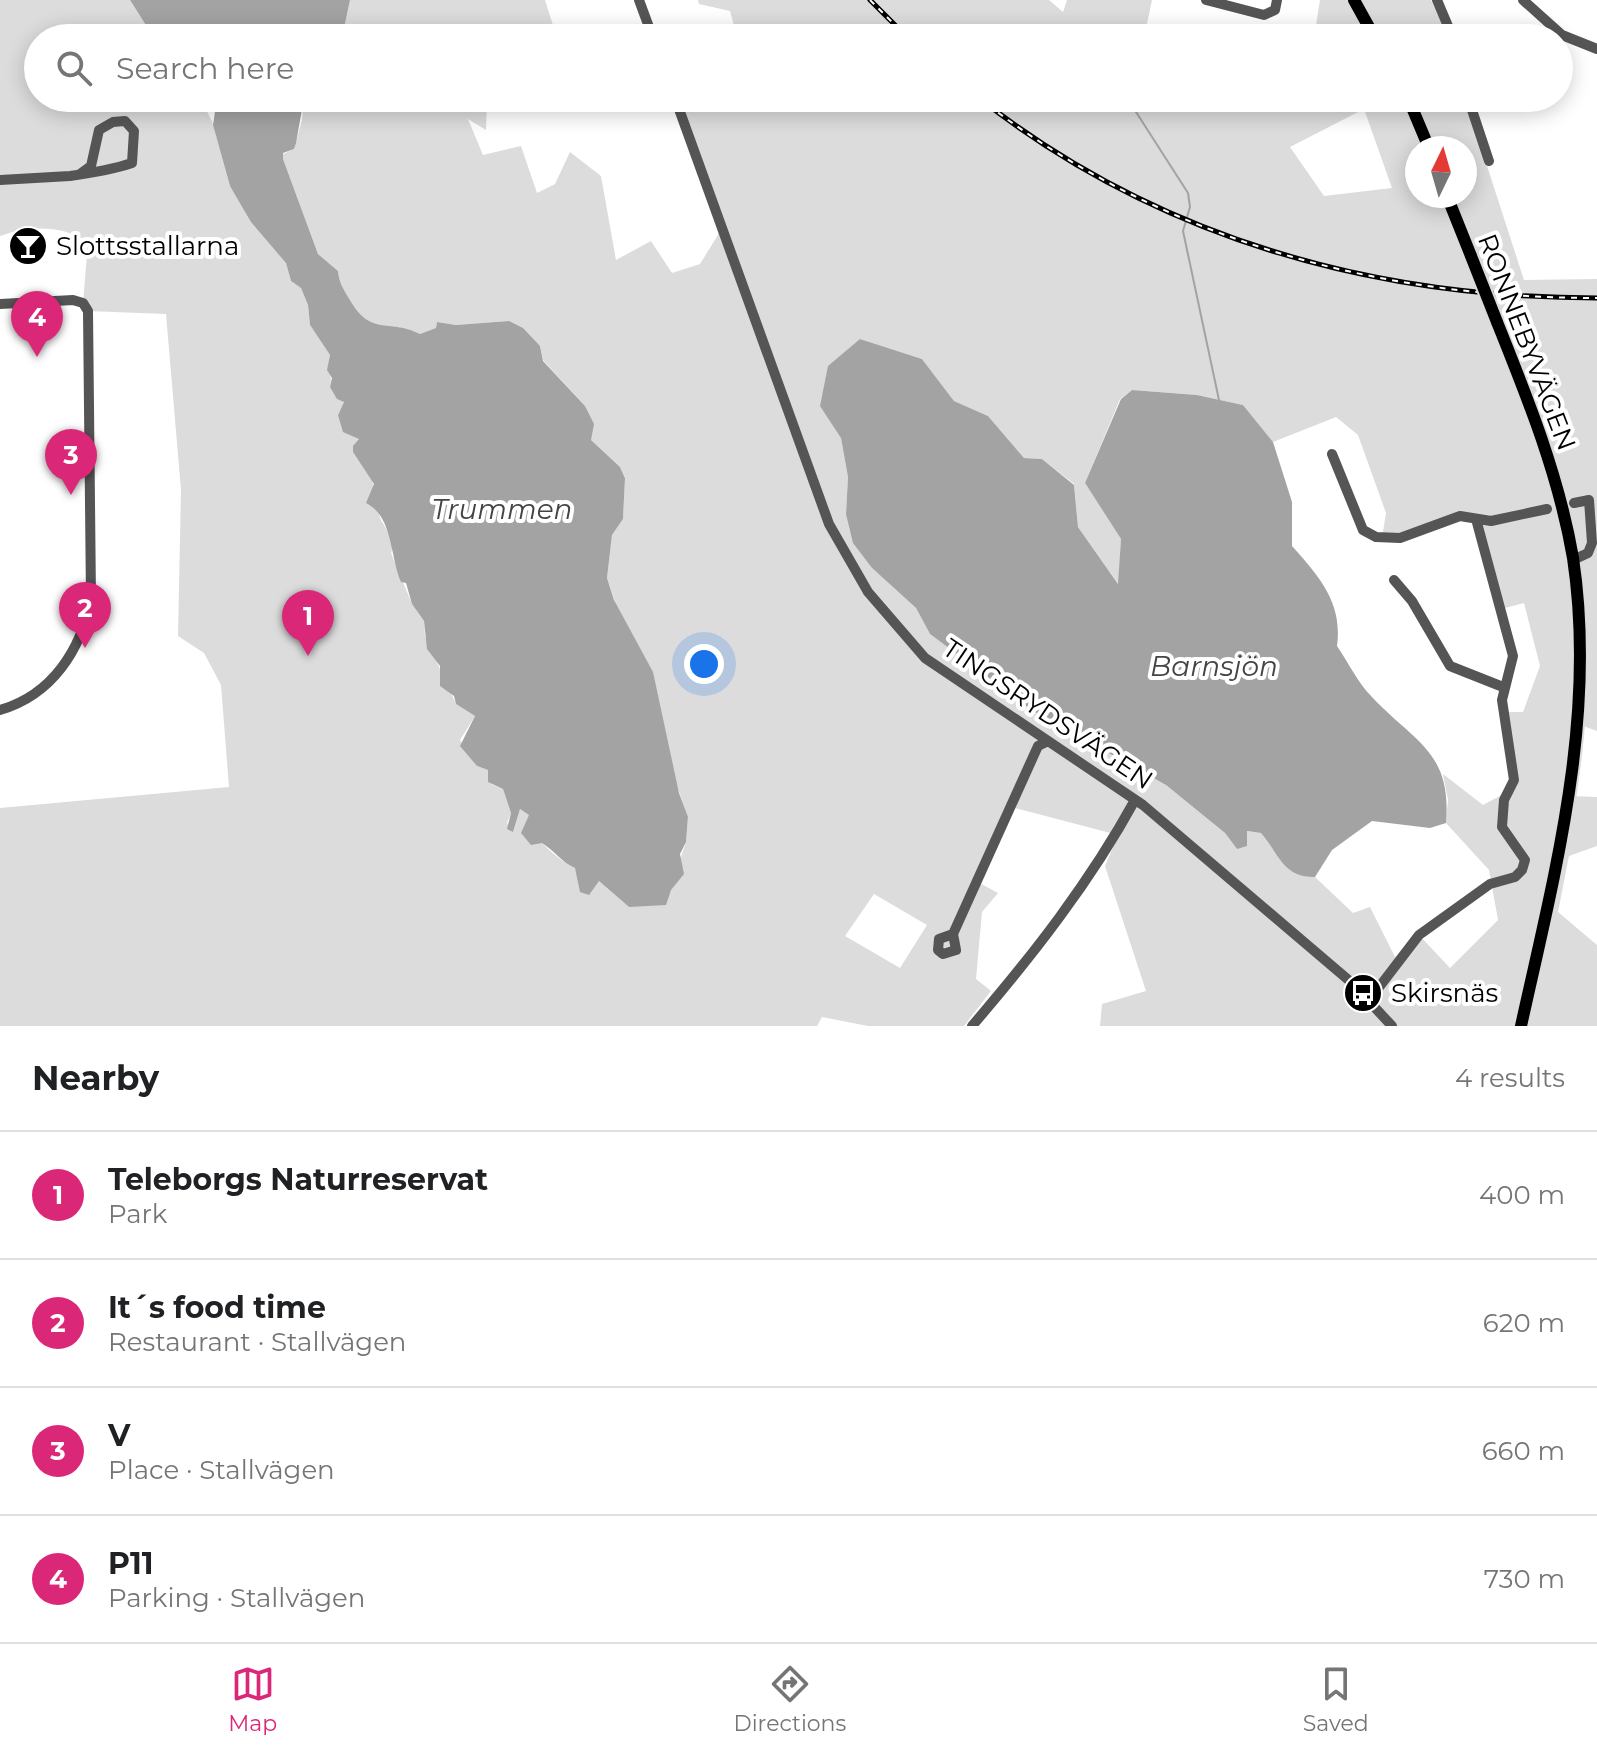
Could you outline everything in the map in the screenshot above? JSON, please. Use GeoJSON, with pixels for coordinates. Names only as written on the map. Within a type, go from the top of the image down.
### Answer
{"type":"FeatureCollection","features":[{"type":"Feature","properties":{"kind":"main road"},"geometry":{"type":"LineString","coordinates":[[1354,0],[1367,24]]}},
{"type":"Feature","properties":{"kind":"main road"},"geometry":{"type":"LineString","coordinates":[[1414,112],[1424,136]]}},
{"type":"Feature","properties":{"kind":"main road","name":"RONNEBYVÄGEN"},"geometry":{"type":"LineString","coordinates":[[1452,208],[1552,471],[1573,560],[1580,647],[1571,796],[1521,1026]]}},
{"type":"Feature","properties":{"kind":"street"},"geometry":{"type":"LineString","coordinates":[[639,0],[648,24]]}},
{"type":"Feature","properties":{"kind":"street"},"geometry":{"type":"LineString","coordinates":[[1206,0],[1264,15],[1275,10],[1277,0]]}},
{"type":"Feature","properties":{"kind":"street"},"geometry":{"type":"LineString","coordinates":[[1437,0],[1447,24]]}},
{"type":"Feature","properties":{"kind":"street"},"geometry":{"type":"LineString","coordinates":[[1523,0],[1550,24]]}},
{"type":"Feature","properties":{"kind":"street"},"geometry":{"type":"LineString","coordinates":[[1573,39],[1597,49]]}},
{"type":"Feature","properties":{"kind":"street","name":"TINGSRYDSVÄGEN"},"geometry":{"type":"LineString","coordinates":[[680,112],[829,524],[868,592],[925,658],[1135,800],[1219,867],[1370,999],[1392,1026]]}},
{"type":"Feature","properties":{"kind":"street"},"geometry":{"type":"LineString","coordinates":[[1473,112],[1489,161]]}},
{"type":"Feature","properties":{"kind":"street"},"geometry":{"type":"LineString","coordinates":[[0,180],[80,174],[108,171],[132,163],[134,131],[125,121],[113,122],[99,130],[91,166],[80,174]]}},
{"type":"Feature","properties":{"kind":"street"},"geometry":{"type":"LineString","coordinates":[[0,304],[73,300],[83,303],[88,311],[91,599],[81,636],[61,671],[33,694],[0,710]]}},
{"type":"Feature","properties":{"kind":"street"},"geometry":{"type":"LineString","coordinates":[[1332,454],[1366,533],[1392,539],[1460,516],[1491,521],[1547,509]]}},
{"type":"Feature","properties":{"kind":"street"},"geometry":{"type":"LineString","coordinates":[[1573,560],[1588,553],[1592,543],[1589,500],[1574,503]]}},
{"type":"Feature","properties":{"kind":"street"},"geometry":{"type":"LineString","coordinates":[[1370,999],[1419,935],[1490,884],[1507,880],[1522,870],[1522,854],[1502,827],[1501,819],[1504,800],[1514,780],[1505,733],[1503,687],[1512,663],[1512,648],[1476,519]]}},
{"type":"Feature","properties":{"kind":"street"},"geometry":{"type":"LineString","coordinates":[[1394,580],[1412,601],[1450,666],[1503,687]]}},
{"type":"Feature","properties":{"kind":"street"},"geometry":{"type":"LineString","coordinates":[[953,934],[1038,746],[1046,742]]}},
{"type":"Feature","properties":{"kind":"street"},"geometry":{"type":"LineString","coordinates":[[972,1026],[1034,954],[1097,866],[1135,800]]}},
{"type":"Feature","properties":{"kind":"shaded area"},"geometry":{"type":"Polygon","coordinates":[[[0,0],[130,0],[145,24],[24,24],[24,112],[207,112],[230,186],[286,263],[291,281],[301,288],[308,305],[310,325],[330,355],[330,387],[344,402],[338,415],[359,439],[353,452],[372,479],[380,518],[394,543],[391,553],[412,604],[424,621],[425,636],[456,704],[475,716],[460,740],[477,766],[488,770],[491,784],[503,789],[511,813],[507,823],[513,832],[520,809],[530,815],[526,826],[555,855],[575,868],[579,880],[599,881],[629,907],[670,890],[686,842],[688,818],[607,578],[612,535],[623,519],[625,477],[620,467],[591,440],[585,406],[543,360],[540,346],[509,321],[456,325],[437,322],[436,328],[420,334],[365,319],[342,286],[338,271],[318,254],[283,159],[283,154],[294,149],[303,112],[487,112],[486,130],[468,119],[483,155],[521,146],[537,193],[555,184],[570,152],[601,176],[616,260],[651,241],[672,273],[700,264],[721,230],[680,112],[1358,112],[1290,147],[1324,196],[1392,188],[1365,112],[1470,112],[1524,280],[1597,279],[1597,731],[1578,724],[1572,796],[1597,797],[1597,846],[1569,856],[1558,912],[1597,945],[1597,1026],[1100,1026],[1102,1004],[1146,991],[1105,866],[1118,835],[1011,807],[974,880],[998,893],[982,912],[976,979],[991,991],[964,1026],[868,1026],[822,1017],[817,1026],[0,1026],[0,808],[229,787],[221,685],[204,653],[178,636],[181,490],[166,314],[88,311],[83,303],[88,242],[68,232],[34,229],[0,236],[0,0]],[[860,339],[841,438],[848,477],[846,514],[872,568],[916,608],[930,634],[1033,711],[1166,785],[1225,833],[1237,849],[1246,831],[1261,833],[1289,869],[1296,874],[1315,877],[1353,913],[1370,907],[1398,963],[1419,935],[1450,968],[1498,920],[1489,870],[1446,823],[1448,800],[1443,774],[1483,805],[1511,790],[1502,712],[1523,712],[1540,666],[1524,603],[1501,609],[1476,519],[1468,516],[1382,538],[1386,513],[1358,435],[1336,417],[1273,442],[1243,405],[1197,395],[1132,390],[1120,399],[1085,483],[1121,539],[1119,585],[1078,527],[1074,484],[1042,459],[1024,458],[988,416],[954,401],[922,359],[860,339]],[[874,894],[845,936],[900,968],[927,925],[874,894]]]}},
{"type":"Feature","properties":{"kind":"shaded area"},"geometry":{"type":"Polygon","coordinates":[[[350,0],[545,0],[553,24],[345,24],[350,0]]]}},
{"type":"Feature","properties":{"kind":"shaded area"},"geometry":{"type":"Polygon","coordinates":[[[698,0],[1049,0],[1063,12],[1067,0],[1152,0],[1147,24],[734,24],[730,11],[699,4],[698,0]]]}},
{"type":"Feature","properties":{"kind":"shaded area"},"geometry":{"type":"Polygon","coordinates":[[[1320,0],[1431,0],[1442,24],[1316,24],[1320,0]]]}},
{"type":"Feature","properties":{"kind":"water"},"geometry":{"type":"Polygon","coordinates":[[[130,0],[350,0],[345,24],[145,24],[130,0]]]}},
{"type":"Feature","properties":{"kind":"water","name":"Trummen"},"geometry":{"type":"Polygon","coordinates":[[[215,112],[302,112],[294,149],[283,153],[283,159],[318,254],[338,271],[342,286],[365,319],[420,334],[436,328],[437,322],[456,325],[509,321],[523,328],[540,346],[543,361],[585,406],[594,424],[591,440],[620,467],[625,478],[623,519],[612,535],[607,578],[614,600],[653,672],[679,793],[688,817],[686,842],[680,854],[684,874],[671,890],[666,905],[629,907],[599,881],[589,895],[580,892],[575,868],[542,843],[531,845],[521,833],[529,815],[520,809],[513,832],[507,829],[511,813],[503,789],[488,782],[488,770],[477,766],[460,746],[475,716],[456,704],[454,696],[440,686],[440,666],[427,649],[424,621],[412,604],[406,583],[401,582],[397,572],[386,527],[375,509],[366,503],[374,484],[353,452],[353,446],[359,439],[343,432],[338,415],[344,402],[337,399],[330,387],[332,378],[327,370],[330,355],[310,325],[308,305],[301,288],[291,281],[286,263],[251,222],[230,186],[213,125],[215,112]]]}},
{"type":"Feature","properties":{"kind":"water","name":"Barnsjön"},"geometry":{"type":"Polygon","coordinates":[[[860,339],[922,359],[954,401],[988,416],[1024,458],[1042,459],[1074,485],[1078,527],[1118,584],[1121,539],[1085,483],[1121,399],[1132,390],[1197,395],[1243,405],[1273,442],[1292,502],[1292,546],[1320,579],[1333,603],[1337,646],[1367,691],[1427,750],[1436,763],[1443,779],[1446,823],[1430,828],[1372,821],[1332,850],[1315,877],[1296,874],[1283,863],[1261,833],[1247,831],[1247,846],[1237,849],[1225,833],[1166,785],[1033,711],[930,634],[916,608],[872,568],[853,543],[846,514],[848,477],[841,438],[820,406],[828,366],[860,339]]]}},
{"type":"Feature","properties":{"kind":"waterway"},"geometry":{"type":"LineString","coordinates":[[1136,112],[1188,193],[1190,207],[1183,231],[1219,400]]}},
{"type":"Feature","properties":{"kind":"railway"},"geometry":{"type":"LineString","coordinates":[[870,0],[894,24]]}},
{"type":"Feature","properties":{"kind":"railway"},"geometry":{"type":"LineString","coordinates":[[998,112],[1047,147],[1119,188],[1194,223],[1271,250],[1350,272],[1431,286],[1513,295],[1597,298]]}},
{"type":"Feature","properties":{"kind":"place","name":"Slottsstallarna"},"geometry":{"type":"Point","coordinates":[28,246]}},
{"type":"Feature","properties":{"kind":"place","name":"P11"},"geometry":{"type":"Point","coordinates":[37,357]}},
{"type":"Feature","properties":{"kind":"place","name":"V"},"geometry":{"type":"Point","coordinates":[71,495]}},
{"type":"Feature","properties":{"kind":"place","name":"It´s food time"},"geometry":{"type":"Point","coordinates":[85,648]}},
{"type":"Feature","properties":{"kind":"place","name":"Teleborgs Naturreservat"},"geometry":{"type":"Point","coordinates":[308,656]}},
{"type":"Feature","properties":{"kind":"place","name":"Skirsnäs"},"geometry":{"type":"Point","coordinates":[1363,993]}}]}
